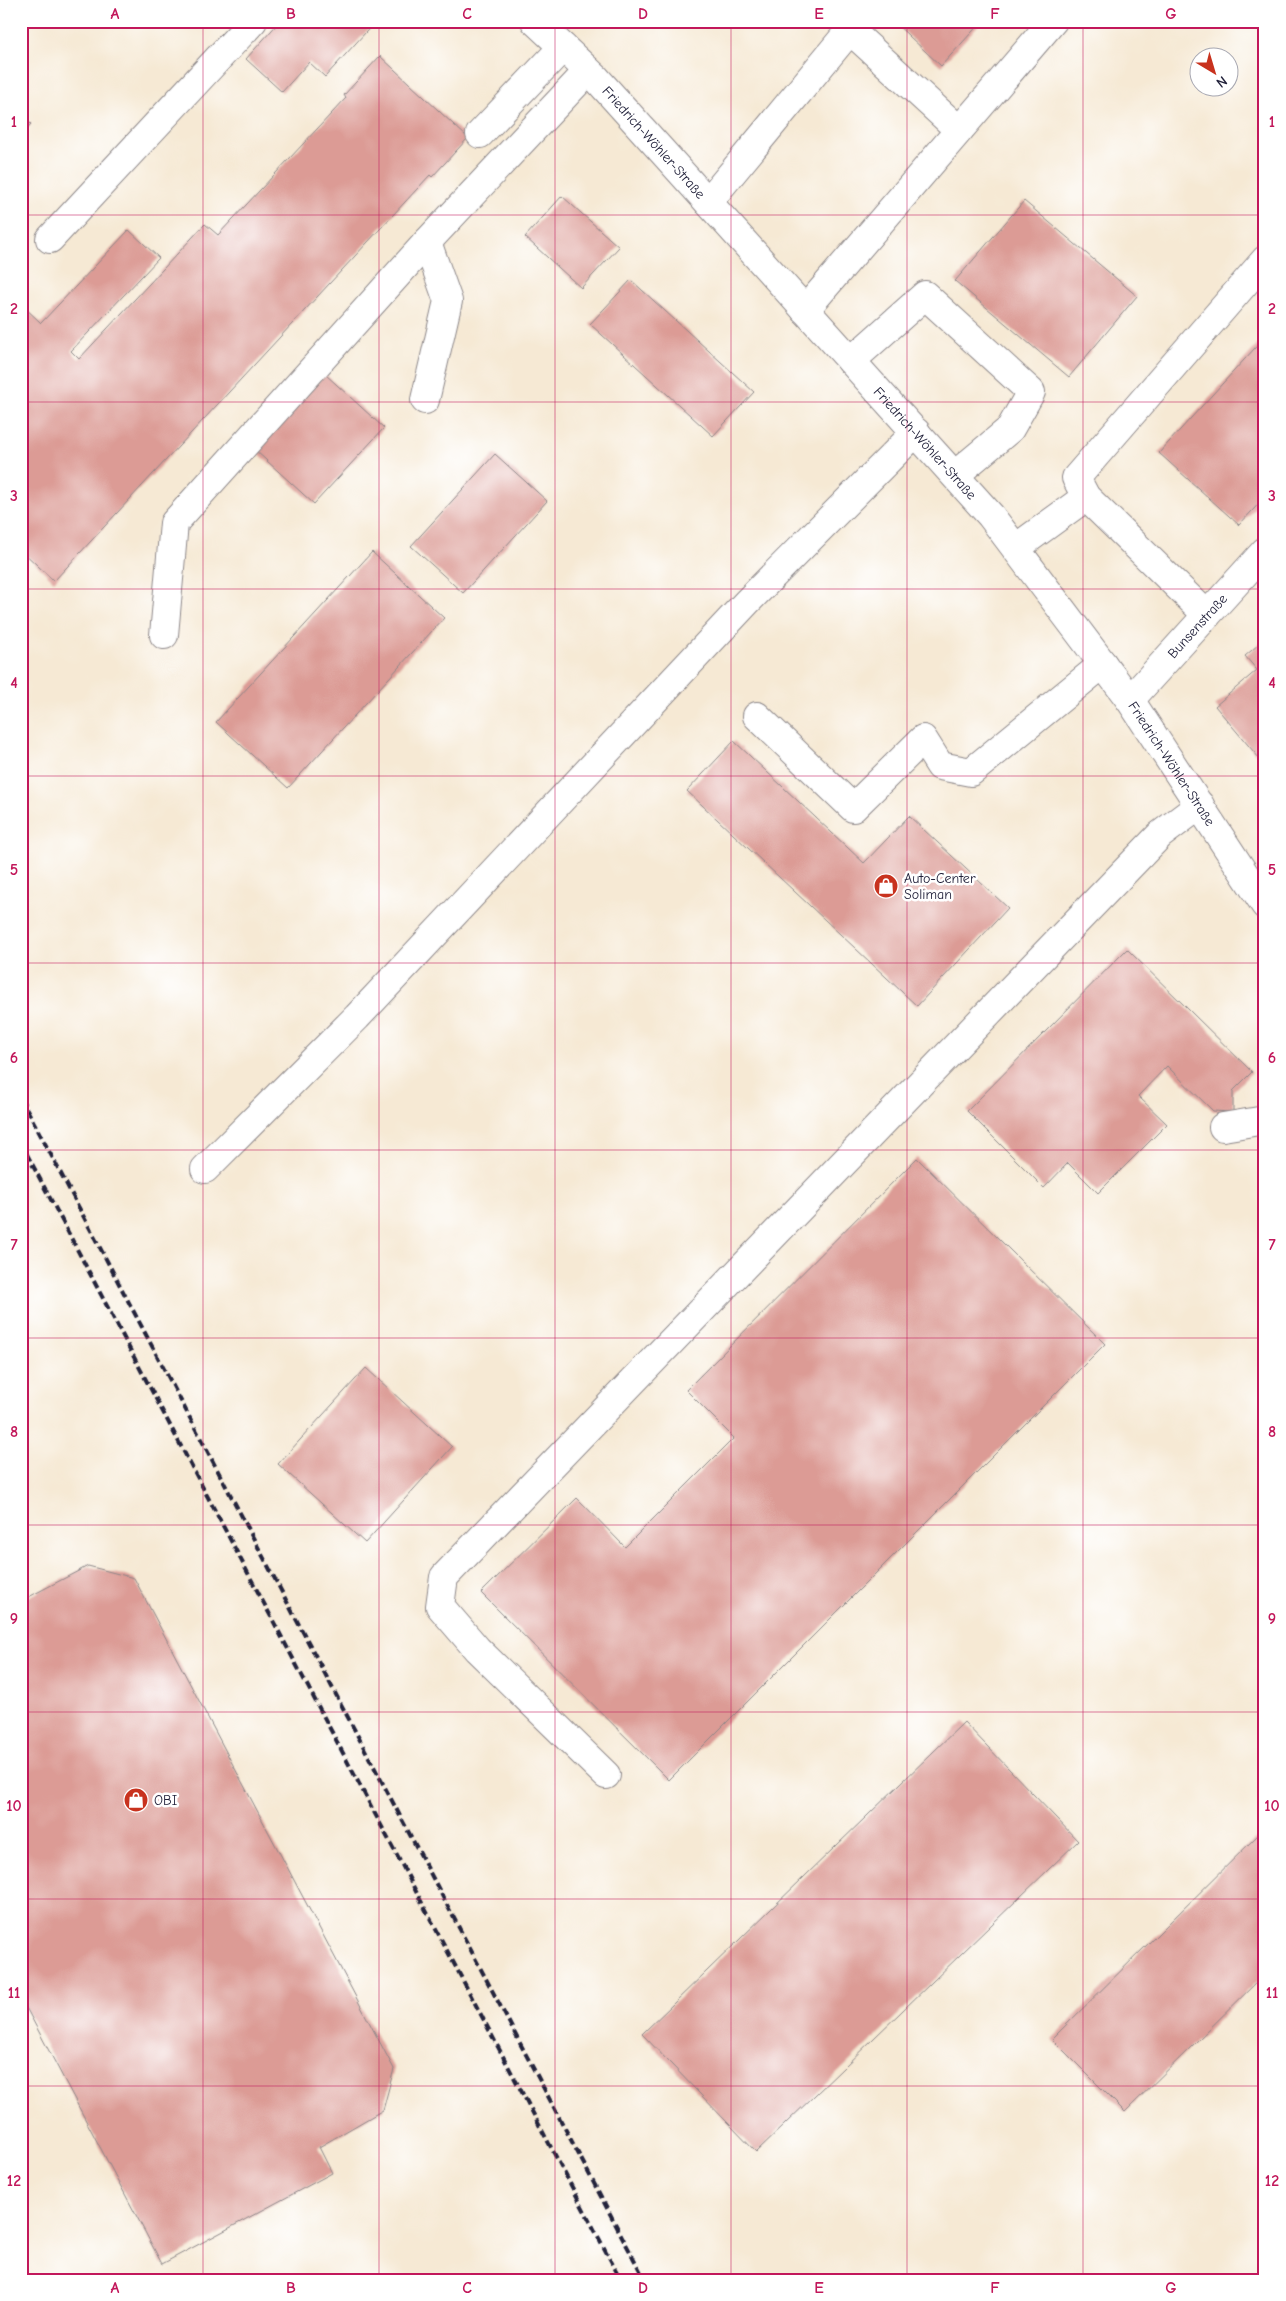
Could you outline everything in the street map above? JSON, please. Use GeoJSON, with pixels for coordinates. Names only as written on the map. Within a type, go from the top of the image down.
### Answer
{"type":"FeatureCollection","features":[{"type":"Feature","properties":{"kind":"street"},"geometry":{"type":"LineString","coordinates":[[50,240],[252,21]]}},
{"type":"Feature","properties":{"kind":"street","name":"Friedrich-Wöhler-Straße"},"geometry":{"type":"LineString","coordinates":[[535,21],[588,71],[992,516],[1130,700],[1265,905]]}},
{"type":"Feature","properties":{"kind":"street"},"geometry":{"type":"LineString","coordinates":[[805,310],[1053,21]]}},
{"type":"Feature","properties":{"kind":"street"},"geometry":{"type":"LineString","coordinates":[[708,202],[850,30],[959,130]]}},
{"type":"Feature","properties":{"kind":"street"},"geometry":{"type":"LineString","coordinates":[[480,134],[563,47]]}},
{"type":"Feature","properties":{"kind":"street"},"geometry":{"type":"LineString","coordinates":[[164,635],[174,523],[427,242],[588,71]]}},
{"type":"Feature","properties":{"kind":"street"},"geometry":{"type":"LineString","coordinates":[[425,400],[448,300],[427,242]]}},
{"type":"Feature","properties":{"kind":"street"},"geometry":{"type":"LineString","coordinates":[[1208,615],[1086,496],[1076,478],[1265,260]]}},
{"type":"Feature","properties":{"kind":"street"},"geometry":{"type":"LineString","coordinates":[[851,361],[925,295],[1031,392],[1010,429],[954,475]]}},
{"type":"Feature","properties":{"kind":"street"},"geometry":{"type":"LineString","coordinates":[[205,1169],[357,1017],[747,602],[916,432]]}},
{"type":"Feature","properties":{"kind":"street"},"geometry":{"type":"LineString","coordinates":[[1016,548],[1086,496]]}},
{"type":"Feature","properties":{"kind":"street","name":"Bunsenstraße"},"geometry":{"type":"LineString","coordinates":[[1130,700],[1265,551]]}},
{"type":"Feature","properties":{"kind":"street"},"geometry":{"type":"LineString","coordinates":[[757,716],[853,808],[923,739],[940,766],[971,772],[1103,664]]}},
{"type":"Feature","properties":{"kind":"street"},"geometry":{"type":"LineString","coordinates":[[606,1775],[477,1649],[440,1606],[444,1577],[1160,835],[1200,805]]}},
{"type":"Feature","properties":{"kind":"street"},"geometry":{"type":"LineString","coordinates":[[1223,1127],[1265,1120]]}},
{"type":"Feature","properties":{"kind":"building"},"geometry":{"type":"Polygon","coordinates":[[[280,21],[376,21],[325,77],[309,62],[282,92],[246,59],[280,21]]]}},
{"type":"Feature","properties":{"kind":"building"},"geometry":{"type":"Polygon","coordinates":[[[893,21],[982,21],[941,66],[893,21]]]}},
{"type":"Feature","properties":{"kind":"building"},"geometry":{"type":"Polygon","coordinates":[[[380,56],[468,138],[432,177],[430,175],[54,581],[21,550],[21,304],[41,323],[129,230],[159,258],[71,351],[79,359],[205,224],[218,235],[346,98],[344,95],[380,56]]]}},
{"type":"Feature","properties":{"kind":"building"},"geometry":{"type":"Polygon","coordinates":[[[21,114],[31,124],[21,135],[21,114]]]}},
{"type":"Feature","properties":{"kind":"building"},"geometry":{"type":"Polygon","coordinates":[[[562,196],[619,247],[581,288],[525,237],[562,196]]]}},
{"type":"Feature","properties":{"kind":"building"},"geometry":{"type":"Polygon","coordinates":[[[1024,201],[1137,296],[1069,377],[955,281],[1024,201]]]}},
{"type":"Feature","properties":{"kind":"building"},"geometry":{"type":"Polygon","coordinates":[[[631,280],[754,392],[713,436],[590,324],[631,280]]]}},
{"type":"Feature","properties":{"kind":"building"},"geometry":{"type":"Polygon","coordinates":[[[1265,337],[1265,497],[1239,525],[1159,453],[1265,337]]]}},
{"type":"Feature","properties":{"kind":"building"},"geometry":{"type":"Polygon","coordinates":[[[325,374],[384,428],[314,504],[255,450],[325,374]]]}},
{"type":"Feature","properties":{"kind":"building"},"geometry":{"type":"Polygon","coordinates":[[[495,454],[547,501],[463,593],[411,546],[495,454]]]}},
{"type":"Feature","properties":{"kind":"building"},"geometry":{"type":"Polygon","coordinates":[[[372,552],[444,618],[288,788],[216,722],[372,552]]]}},
{"type":"Feature","properties":{"kind":"building"},"geometry":{"type":"Polygon","coordinates":[[[1265,639],[1265,765],[1215,706],[1257,670],[1245,656],[1265,639]]]}},
{"type":"Feature","properties":{"kind":"building","name":"Auto-Center Soliman"},"geometry":{"type":"Polygon","coordinates":[[[734,741],[864,863],[909,816],[1008,908],[917,1006],[687,791],[734,741]]]}},
{"type":"Feature","properties":{"kind":"building"},"geometry":{"type":"Polygon","coordinates":[[[1127,949],[1252,1072],[1233,1091],[1233,1112],[1213,1111],[1167,1066],[1138,1096],[1167,1124],[1098,1193],[1068,1163],[1044,1188],[967,1111],[1127,949]]]}},
{"type":"Feature","properties":{"kind":"building"},"geometry":{"type":"Polygon","coordinates":[[[917,1158],[1105,1344],[669,1780],[481,1593],[577,1498],[625,1547],[734,1438],[686,1390],[917,1158]]]}},
{"type":"Feature","properties":{"kind":"building"},"geometry":{"type":"Polygon","coordinates":[[[366,1368],[452,1447],[365,1543],[278,1464],[366,1368]]]}},
{"type":"Feature","properties":{"kind":"building","name":"OBI"},"geometry":{"type":"Polygon","coordinates":[[[88,1566],[134,1578],[394,2069],[383,2110],[319,2147],[332,2173],[162,2264],[21,1998],[21,1601],[88,1566]]]}},
{"type":"Feature","properties":{"kind":"building"},"geometry":{"type":"Polygon","coordinates":[[[964,1722],[1078,1841],[756,2152],[642,2034],[964,1722]]]}},
{"type":"Feature","properties":{"kind":"building"},"geometry":{"type":"Polygon","coordinates":[[[1265,1828],[1265,1974],[1125,2112],[1052,2039],[1265,1828]]]}},
{"type":"Feature","properties":{"kind":"railway"},"geometry":{"type":"LineString","coordinates":[[21,1098],[645,2280]]}},
{"type":"Feature","properties":{"kind":"railway"},"geometry":{"type":"LineString","coordinates":[[21,1143],[621,2280]]}},
{"type":"Feature","properties":{"kind":"place","name":"Auto-Center Soliman"},"geometry":{"type":"Point","coordinates":[886,886]}},
{"type":"Feature","properties":{"kind":"place","name":"OBI"},"geometry":{"type":"Point","coordinates":[136,1800]}}]}
